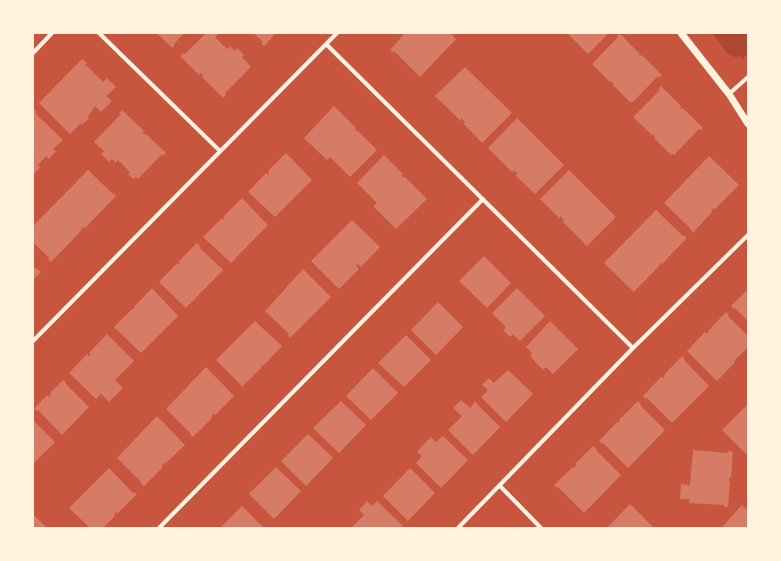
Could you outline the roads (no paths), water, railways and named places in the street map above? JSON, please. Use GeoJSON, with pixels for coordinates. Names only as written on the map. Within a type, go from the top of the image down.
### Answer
{"type":"FeatureCollection","features":[{"type":"Feature","properties":{"kind":"street"},"geometry":{"type":"LineString","coordinates":[[33,53],[52,33]]}},
{"type":"Feature","properties":{"kind":"street"},"geometry":{"type":"LineString","coordinates":[[99,33],[220,151]]}},
{"type":"Feature","properties":{"kind":"street"},"geometry":{"type":"LineString","coordinates":[[33,341],[337,33]]}},
{"type":"Feature","properties":{"kind":"street"},"geometry":{"type":"LineString","coordinates":[[681,33],[729,94],[748,124]]}},
{"type":"Feature","properties":{"kind":"street"},"geometry":{"type":"LineString","coordinates":[[326,44],[633,348]]}},
{"type":"Feature","properties":{"kind":"street"},"geometry":{"type":"LineString","coordinates":[[729,94],[748,77]]}},
{"type":"Feature","properties":{"kind":"street"},"geometry":{"type":"LineString","coordinates":[[159,528],[483,199]]}},
{"type":"Feature","properties":{"kind":"street"},"geometry":{"type":"LineString","coordinates":[[458,528],[633,348],[748,234]]}},
{"type":"Feature","properties":{"kind":"street"},"geometry":{"type":"LineString","coordinates":[[500,486],[542,528]]}}]}
